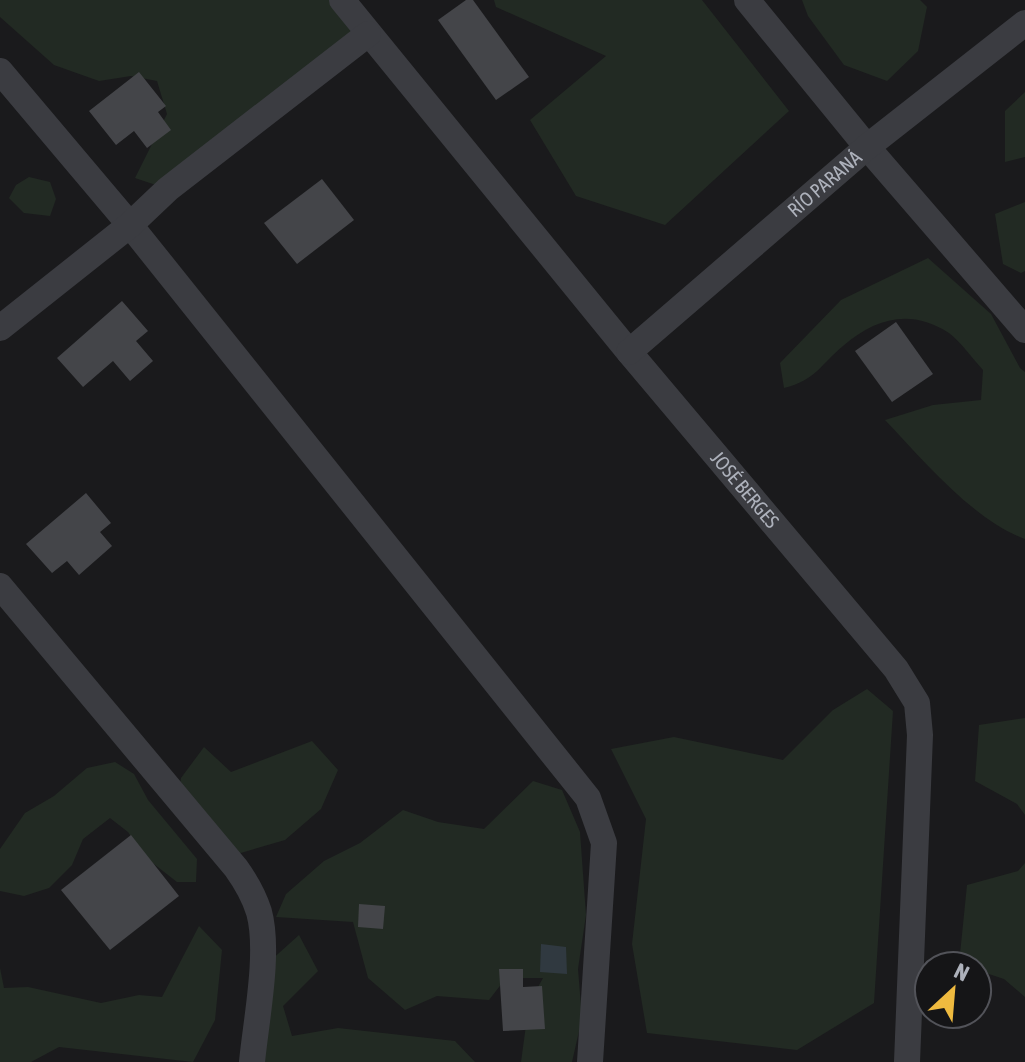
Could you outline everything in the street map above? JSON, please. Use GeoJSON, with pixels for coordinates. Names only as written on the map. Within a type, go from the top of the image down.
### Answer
{"type":"FeatureCollection","features":[{"type":"Feature","properties":{"kind":"street","name":"JOSÉ BERGES"},"geometry":{"type":"LineString","coordinates":[[342,0],[629,352],[896,669],[917,703],[920,735],[907,1062]]}},
{"type":"Feature","properties":{"kind":"street"},"geometry":{"type":"LineString","coordinates":[[747,0],[867,147],[1025,330]]}},
{"type":"Feature","properties":{"kind":"street","name":"RÍO PARANÁ"},"geometry":{"type":"LineString","coordinates":[[629,352],[867,147],[1025,23]]}},
{"type":"Feature","properties":{"kind":"street"},"geometry":{"type":"LineString","coordinates":[[0,328],[130,225],[168,189],[368,34]]}},
{"type":"Feature","properties":{"kind":"street"},"geometry":{"type":"LineString","coordinates":[[0,71],[130,225],[588,798],[604,843],[590,1062]]}},
{"type":"Feature","properties":{"kind":"street"},"geometry":{"type":"LineString","coordinates":[[0,586],[249,887],[259,914],[262,938],[252,1062]]}},
{"type":"Feature","properties":{"kind":"shaded area"},"geometry":{"type":"Polygon","coordinates":[[[0,0],[357,0],[369,23],[301,96],[254,138],[200,174],[168,189],[135,178],[167,114],[157,81],[131,76],[99,81],[54,65],[0,17],[0,0]]]}},
{"type":"Feature","properties":{"kind":"shaded area"},"geometry":{"type":"Polygon","coordinates":[[[494,0],[702,0],[789,111],[665,225],[576,196],[530,120],[606,56],[496,7],[494,0]]]}},
{"type":"Feature","properties":{"kind":"shaded area"},"geometry":{"type":"Polygon","coordinates":[[[802,0],[920,0],[927,7],[918,51],[887,81],[844,65],[808,16],[802,0]]]}},
{"type":"Feature","properties":{"kind":"shaded area"},"geometry":{"type":"Polygon","coordinates":[[[1025,92],[1025,157],[1005,162],[1005,111],[1025,92]]]}},
{"type":"Feature","properties":{"kind":"shaded area"},"geometry":{"type":"Polygon","coordinates":[[[29,177],[50,182],[56,199],[50,216],[24,213],[9,198],[16,185],[29,177]]]}},
{"type":"Feature","properties":{"kind":"shaded area"},"geometry":{"type":"Polygon","coordinates":[[[1025,202],[1025,271],[1021,273],[1003,264],[995,214],[1025,202]]]}},
{"type":"Feature","properties":{"kind":"shaded area"},"geometry":{"type":"Polygon","coordinates":[[[928,258],[991,314],[1025,372],[1025,539],[968,504],[885,420],[933,405],[981,400],[983,370],[949,333],[921,321],[907,319],[881,323],[855,336],[811,376],[784,388],[780,363],[841,300],[928,258]]]}},
{"type":"Feature","properties":{"kind":"shaded area"},"geometry":{"type":"Polygon","coordinates":[[[867,689],[893,711],[874,1003],[797,1050],[647,1033],[632,944],[646,819],[611,749],[674,737],[783,760],[833,710],[867,689]]]}},
{"type":"Feature","properties":{"kind":"shaded area"},"geometry":{"type":"Polygon","coordinates":[[[1025,718],[1025,815],[1017,804],[975,781],[979,725],[1025,718]]]}},
{"type":"Feature","properties":{"kind":"shaded area"},"geometry":{"type":"Polygon","coordinates":[[[312,741],[338,770],[321,809],[285,840],[217,860],[176,808],[181,778],[204,747],[231,772],[312,741]]]}},
{"type":"Feature","properties":{"kind":"shaded area"},"geometry":{"type":"Polygon","coordinates":[[[115,762],[134,774],[148,800],[197,859],[196,882],[177,882],[145,857],[128,832],[110,818],[83,839],[72,865],[49,888],[24,896],[0,891],[0,849],[25,813],[54,796],[87,768],[115,762]]]}},
{"type":"Feature","properties":{"kind":"shaded area"},"geometry":{"type":"Polygon","coordinates":[[[533,781],[562,790],[580,832],[586,915],[578,969],[582,1018],[572,1062],[521,1062],[529,1003],[543,978],[506,978],[489,1000],[437,996],[405,1010],[368,978],[353,922],[276,917],[286,894],[324,861],[360,843],[403,810],[438,822],[484,829],[533,781]]]}},
{"type":"Feature","properties":{"kind":"shaded area"},"geometry":{"type":"Polygon","coordinates":[[[1025,863],[1025,997],[1004,979],[993,975],[993,950],[960,950],[967,885],[1018,871],[1025,863]]]}},
{"type":"Feature","properties":{"kind":"shaded area"},"geometry":{"type":"Polygon","coordinates":[[[199,926],[222,950],[215,1020],[193,1062],[59,1047],[31,1062],[0,1062],[0,968],[4,988],[28,987],[101,1003],[139,995],[162,997],[199,926]]]}},
{"type":"Feature","properties":{"kind":"shaded area"},"geometry":{"type":"Polygon","coordinates":[[[299,935],[318,971],[283,1006],[292,1036],[338,1028],[455,1041],[475,1062],[251,1062],[269,962],[299,935]]]}},
{"type":"Feature","properties":{"kind":"shaded area"},"geometry":{"type":"Polygon","coordinates":[[[541,944],[566,947],[567,974],[540,972],[541,944]]]}},
{"type":"Feature","properties":{"kind":"building"},"geometry":{"type":"Polygon","coordinates":[[[466,0],[473,0],[529,77],[496,100],[438,20],[466,0]]]}},
{"type":"Feature","properties":{"kind":"building"},"geometry":{"type":"Polygon","coordinates":[[[139,72],[166,106],[158,112],[171,130],[147,148],[134,131],[116,145],[89,111],[139,72]]]}},
{"type":"Feature","properties":{"kind":"building"},"geometry":{"type":"Polygon","coordinates":[[[322,179],[354,220],[297,264],[264,223],[322,179]]]}},
{"type":"Feature","properties":{"kind":"building"},"geometry":{"type":"Polygon","coordinates":[[[122,301],[148,331],[136,341],[153,361],[130,381],[113,361],[83,387],[57,358],[122,301]]]}},
{"type":"Feature","properties":{"kind":"building"},"geometry":{"type":"Polygon","coordinates":[[[896,322],[933,374],[892,402],[855,351],[896,322]]]}},
{"type":"Feature","properties":{"kind":"building"},"geometry":{"type":"Polygon","coordinates":[[[86,493],[111,523],[100,532],[112,546],[79,575],[67,561],[52,573],[26,544],[86,493]]]}},
{"type":"Feature","properties":{"kind":"building"},"geometry":{"type":"Polygon","coordinates":[[[131,835],[179,896],[110,950],[61,890],[131,835]]]}},
{"type":"Feature","properties":{"kind":"building"},"geometry":{"type":"Polygon","coordinates":[[[359,904],[385,906],[383,929],[358,927],[359,904]]]}},
{"type":"Feature","properties":{"kind":"building"},"geometry":{"type":"Polygon","coordinates":[[[499,969],[523,969],[523,987],[542,986],[545,1029],[503,1031],[499,969]]]}}]}
